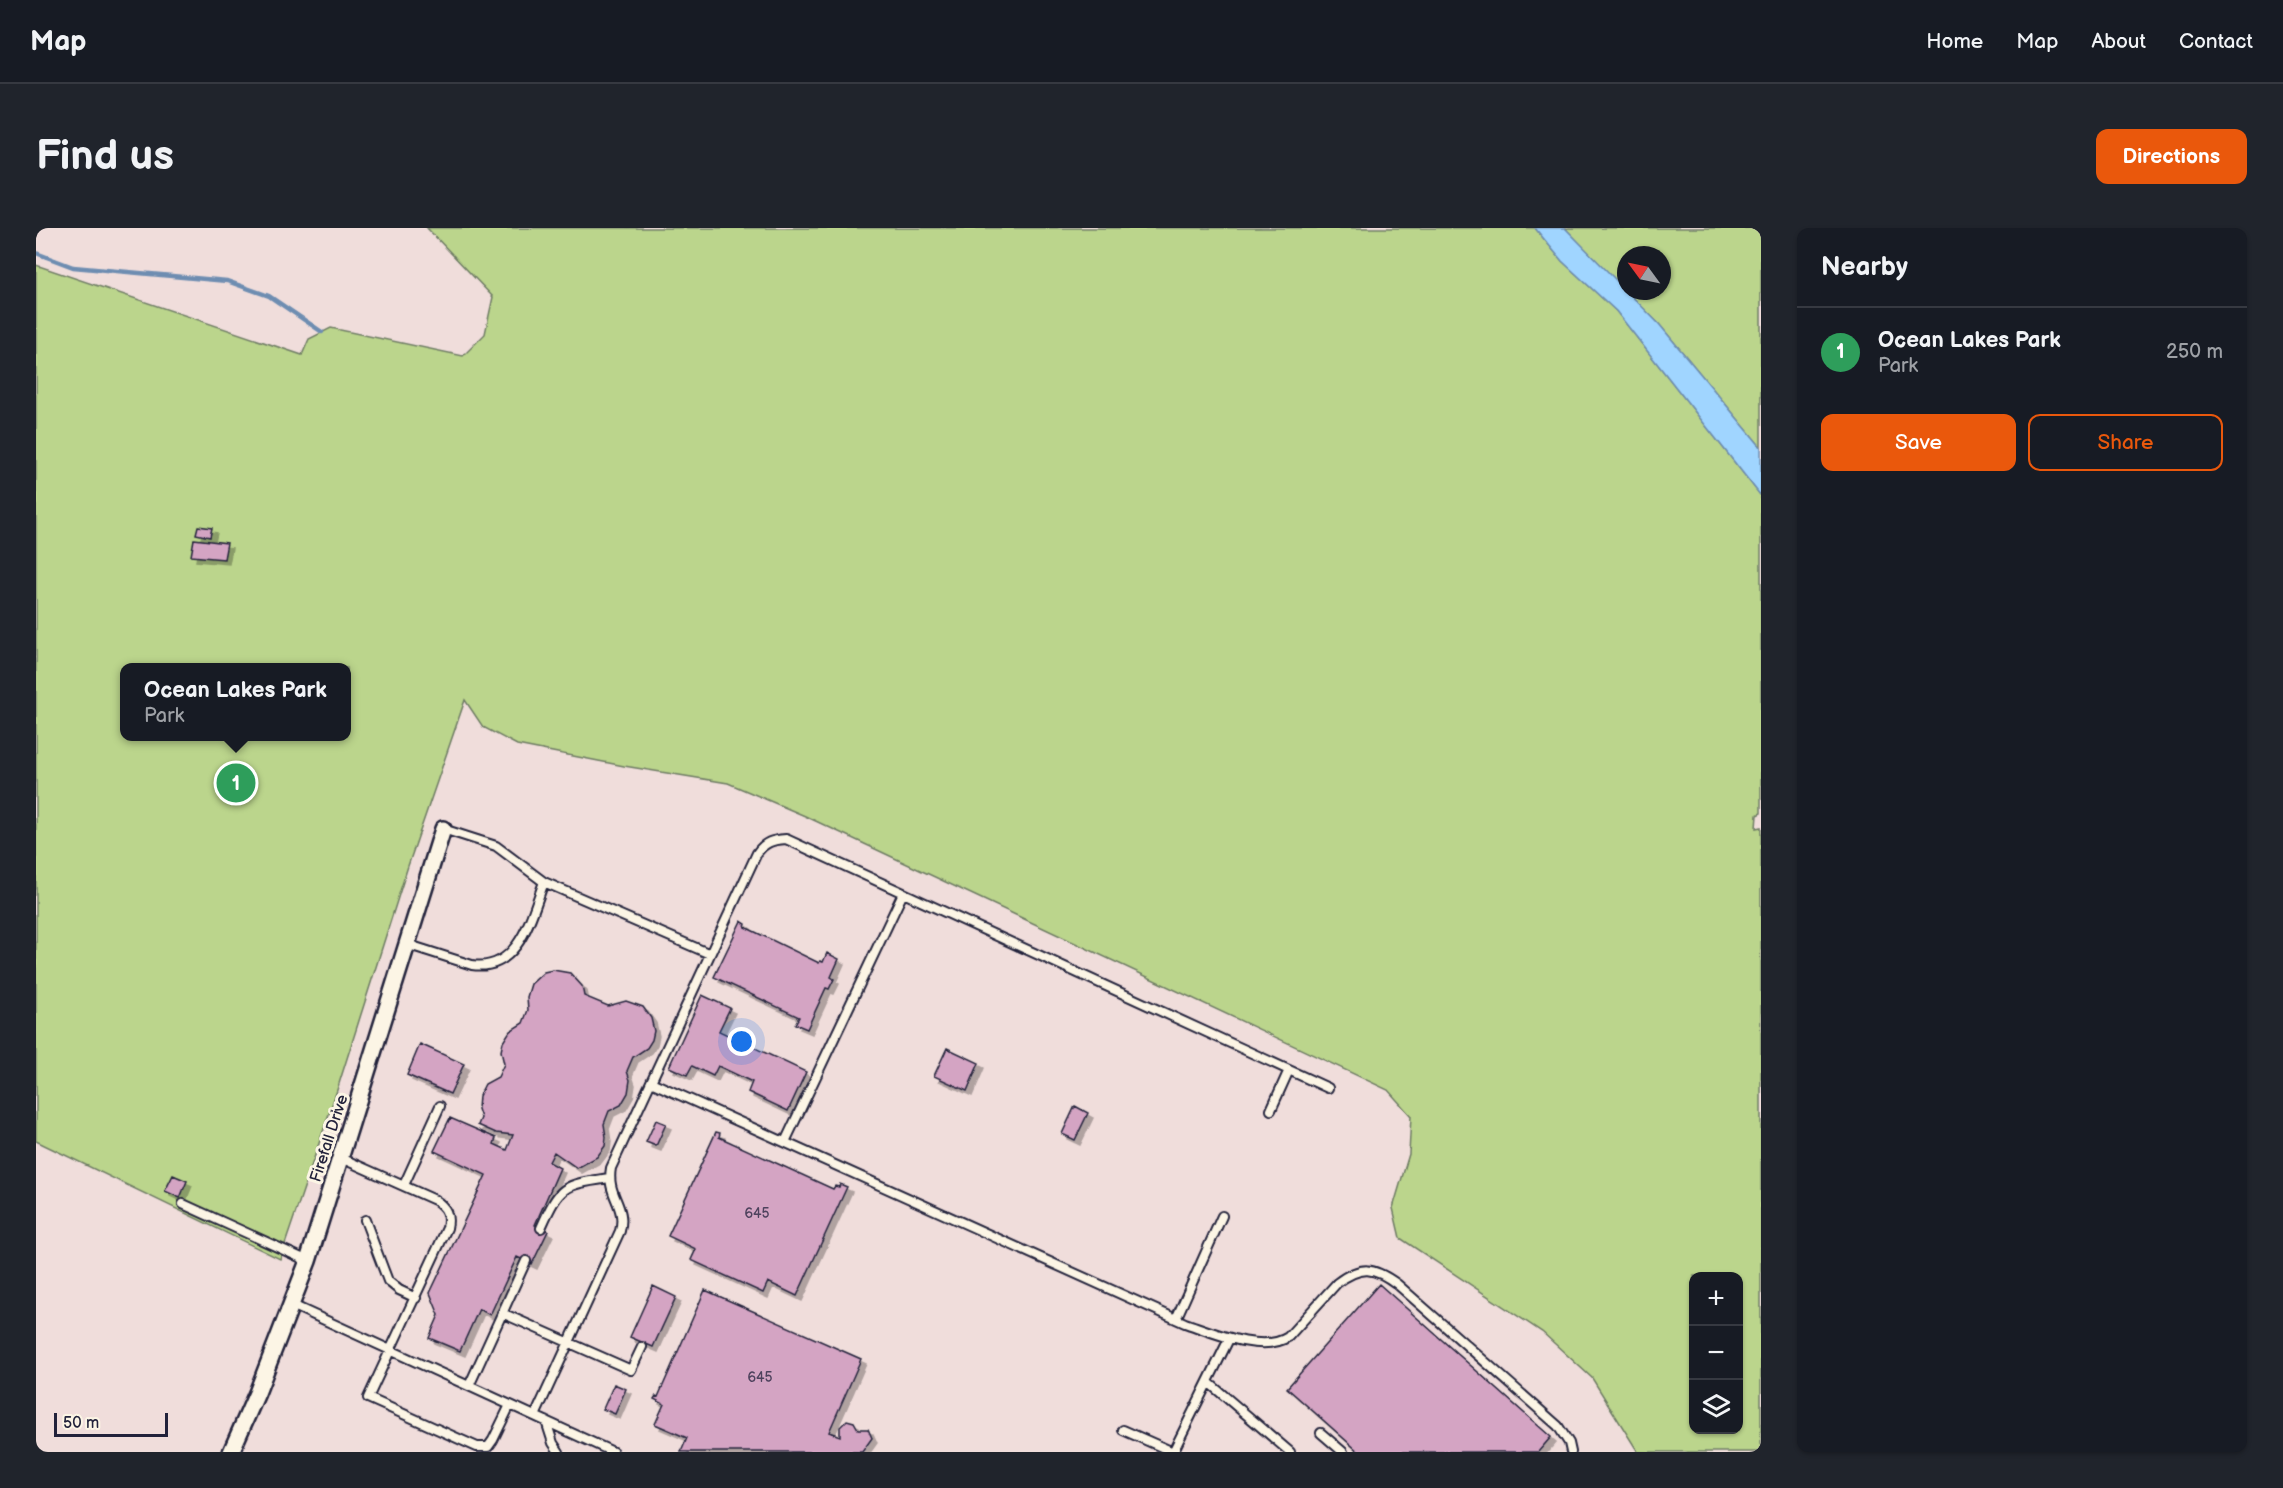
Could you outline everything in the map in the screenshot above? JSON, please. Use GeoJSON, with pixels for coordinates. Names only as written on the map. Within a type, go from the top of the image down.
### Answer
{"type":"FeatureCollection","features":[{"type":"Feature","properties":{"kind":"street","name":"Firefall Drive"},"geometry":{"type":"LineString","coordinates":[[231,1452],[308,1261],[443,828]]}},
{"type":"Feature","properties":{"kind":"lane"},"geometry":{"type":"LineString","coordinates":[[443,828],[496,846],[544,882],[710,954]]}},
{"type":"Feature","properties":{"kind":"lane"},"geometry":{"type":"LineString","coordinates":[[535,1416],[614,1249],[623,1220],[621,1209],[610,1190],[611,1168],[757,853],[764,844],[773,840],[786,839],[1328,1088]]}},
{"type":"Feature","properties":{"kind":"lane"},"geometry":{"type":"LineString","coordinates":[[406,944],[472,965],[483,967],[494,964],[514,952],[530,920],[544,882]]}},
{"type":"Feature","properties":{"kind":"lane"},"geometry":{"type":"LineString","coordinates":[[785,1142],[903,892]]}},
{"type":"Feature","properties":{"kind":"lane"},"geometry":{"type":"LineString","coordinates":[[1270,1110],[1289,1070]]}},
{"type":"Feature","properties":{"kind":"lane"},"geometry":{"type":"LineString","coordinates":[[651,1082],[1176,1319],[1229,1338],[1272,1344],[1280,1342],[1288,1337],[1337,1283],[1355,1271],[1371,1270],[1397,1284],[1558,1426],[1569,1443],[1571,1452]]}},
{"type":"Feature","properties":{"kind":"lane"},"geometry":{"type":"LineString","coordinates":[[404,1185],[440,1106]]}},
{"type":"Feature","properties":{"kind":"lane"},"geometry":{"type":"LineString","coordinates":[[341,1158],[441,1204],[448,1214],[447,1228],[416,1299],[368,1398],[477,1447],[488,1447],[510,1405]]}},
{"type":"Feature","properties":{"kind":"lane"},"geometry":{"type":"LineString","coordinates":[[541,1228],[553,1200],[559,1193],[580,1182],[609,1178]]}},
{"type":"Feature","properties":{"kind":"lane"},"geometry":{"type":"LineString","coordinates":[[183,1204],[308,1261]]}},
{"type":"Feature","properties":{"kind":"lane"},"geometry":{"type":"LineString","coordinates":[[1176,1319],[1222,1216]]}},
{"type":"Feature","properties":{"kind":"lane"},"geometry":{"type":"LineString","coordinates":[[365,1220],[388,1281],[416,1299]]}},
{"type":"Feature","properties":{"kind":"lane"},"geometry":{"type":"LineString","coordinates":[[469,1386],[526,1261]]}},
{"type":"Feature","properties":{"kind":"lane"},"geometry":{"type":"LineString","coordinates":[[292,1305],[613,1452]]}},
{"type":"Feature","properties":{"kind":"lane"},"geometry":{"type":"LineString","coordinates":[[502,1312],[632,1370],[642,1347]]}},
{"type":"Feature","properties":{"kind":"lane"},"geometry":{"type":"LineString","coordinates":[[1123,1430],[1173,1452],[1229,1338]]}},
{"type":"Feature","properties":{"kind":"lane"},"geometry":{"type":"LineString","coordinates":[[1208,1382],[1290,1452]]}},
{"type":"Feature","properties":{"kind":"lane"},"geometry":{"type":"LineString","coordinates":[[546,1421],[553,1443],[559,1452]]}},
{"type":"Feature","properties":{"kind":"lane"},"geometry":{"type":"LineString","coordinates":[[1321,1433],[1343,1452]]}},
{"type":"Feature","properties":{"kind":"green space"},"geometry":{"type":"Polygon","coordinates":[[[427,228],[1535,228],[1562,261],[1616,311],[1761,496],[1761,813],[1757,815],[1756,828],[1761,827],[1761,1452],[1638,1452],[1592,1378],[1542,1332],[1400,1238],[1393,1208],[1409,1154],[1411,1116],[1388,1090],[805,816],[728,783],[517,745],[483,727],[465,700],[408,866],[337,1090],[280,1259],[36,1141],[36,265],[302,355],[309,339],[331,328],[463,356],[485,334],[493,297],[427,228]]]}},
{"type":"Feature","properties":{"kind":"green space"},"geometry":{"type":"Polygon","coordinates":[[[1565,228],[1761,228],[1761,447],[1659,324],[1635,300],[1671,300],[1671,246],[1617,246],[1617,282],[1565,228]]]}},
{"type":"Feature","properties":{"kind":"water"},"geometry":{"type":"Polygon","coordinates":[[[1535,228],[1565,228],[1617,281],[1617,300],[1636,300],[1659,324],[1761,447],[1761,496],[1616,311],[1562,261],[1535,228]]]}},
{"type":"Feature","properties":{"kind":"building"},"geometry":{"type":"Polygon","coordinates":[[[198,526],[212,528],[210,537],[196,534],[198,526]]]}},
{"type":"Feature","properties":{"kind":"building"},"geometry":{"type":"Polygon","coordinates":[[[194,539],[227,543],[224,559],[191,556],[194,539]]]}},
{"type":"Feature","properties":{"kind":"building"},"geometry":{"type":"Polygon","coordinates":[[[741,921],[746,924],[745,927],[819,963],[823,962],[827,953],[839,959],[831,977],[834,979],[829,989],[826,988],[807,1029],[795,1024],[799,1017],[714,977],[741,921]]]}},
{"type":"Feature","properties":{"kind":"building"},"geometry":{"type":"Polygon","coordinates":[[[553,970],[570,973],[582,986],[584,996],[608,1006],[626,1001],[643,1007],[651,1018],[654,1031],[652,1040],[647,1048],[633,1057],[627,1071],[630,1080],[628,1093],[621,1105],[609,1111],[604,1124],[605,1146],[597,1157],[577,1168],[554,1152],[549,1162],[560,1168],[535,1225],[548,1231],[532,1264],[517,1257],[490,1315],[479,1309],[460,1351],[429,1338],[439,1315],[430,1293],[486,1175],[434,1151],[450,1118],[496,1138],[494,1144],[507,1150],[513,1135],[496,1133],[478,1125],[481,1118],[478,1109],[479,1096],[485,1084],[498,1077],[504,1064],[501,1051],[503,1042],[510,1031],[523,1023],[528,1010],[527,997],[531,984],[544,972],[553,970]]]}},
{"type":"Feature","properties":{"kind":"building"},"geometry":{"type":"Polygon","coordinates":[[[702,995],[730,1008],[719,1031],[806,1072],[788,1111],[748,1092],[752,1082],[718,1066],[713,1076],[692,1066],[687,1075],[669,1067],[702,995]]]}},
{"type":"Feature","properties":{"kind":"building"},"geometry":{"type":"Polygon","coordinates":[[[420,1044],[464,1064],[450,1094],[407,1075],[420,1044]]]}},
{"type":"Feature","properties":{"kind":"building"},"geometry":{"type":"Polygon","coordinates":[[[947,1048],[979,1063],[967,1091],[934,1076],[947,1048]]]}},
{"type":"Feature","properties":{"kind":"building"},"geometry":{"type":"Polygon","coordinates":[[[1075,1106],[1088,1113],[1075,1140],[1062,1134],[1075,1106]]]}},
{"type":"Feature","properties":{"kind":"building"},"geometry":{"type":"Polygon","coordinates":[[[656,1120],[666,1124],[656,1146],[646,1142],[656,1120]]]}},
{"type":"Feature","properties":{"kind":"building"},"geometry":{"type":"Polygon","coordinates":[[[716,1132],[720,1133],[719,1137],[833,1189],[835,1186],[839,1187],[840,1184],[847,1187],[797,1296],[768,1282],[763,1293],[691,1260],[696,1249],[668,1236],[716,1132]]]}},
{"type":"Feature","properties":{"kind":"building"},"geometry":{"type":"Polygon","coordinates":[[[173,1175],[187,1181],[180,1198],[165,1191],[173,1175]]]}},
{"type":"Feature","properties":{"kind":"building"},"geometry":{"type":"Polygon","coordinates":[[[1379,1284],[1551,1437],[1538,1452],[1359,1452],[1287,1388],[1379,1284]]]}},
{"type":"Feature","properties":{"kind":"building"},"geometry":{"type":"Polygon","coordinates":[[[653,1286],[676,1297],[653,1347],[630,1337],[653,1286]]]}},
{"type":"Feature","properties":{"kind":"building"},"geometry":{"type":"Polygon","coordinates":[[[705,1290],[861,1359],[829,1432],[840,1436],[840,1427],[847,1420],[854,1422],[858,1429],[868,1429],[872,1438],[862,1452],[681,1452],[687,1438],[655,1424],[664,1404],[654,1399],[658,1397],[705,1290]]]}},
{"type":"Feature","properties":{"kind":"building"},"geometry":{"type":"Polygon","coordinates":[[[614,1384],[626,1389],[615,1414],[603,1409],[614,1384]]]}},
{"type":"Feature","properties":{"kind":"waterway"},"geometry":{"type":"LineString","coordinates":[[36,253],[73,267],[227,281],[269,296],[322,332]]}},
{"type":"Feature","properties":{"kind":"place","name":"Ocean Lakes Park"},"geometry":{"type":"Point","coordinates":[236,783]}}]}
